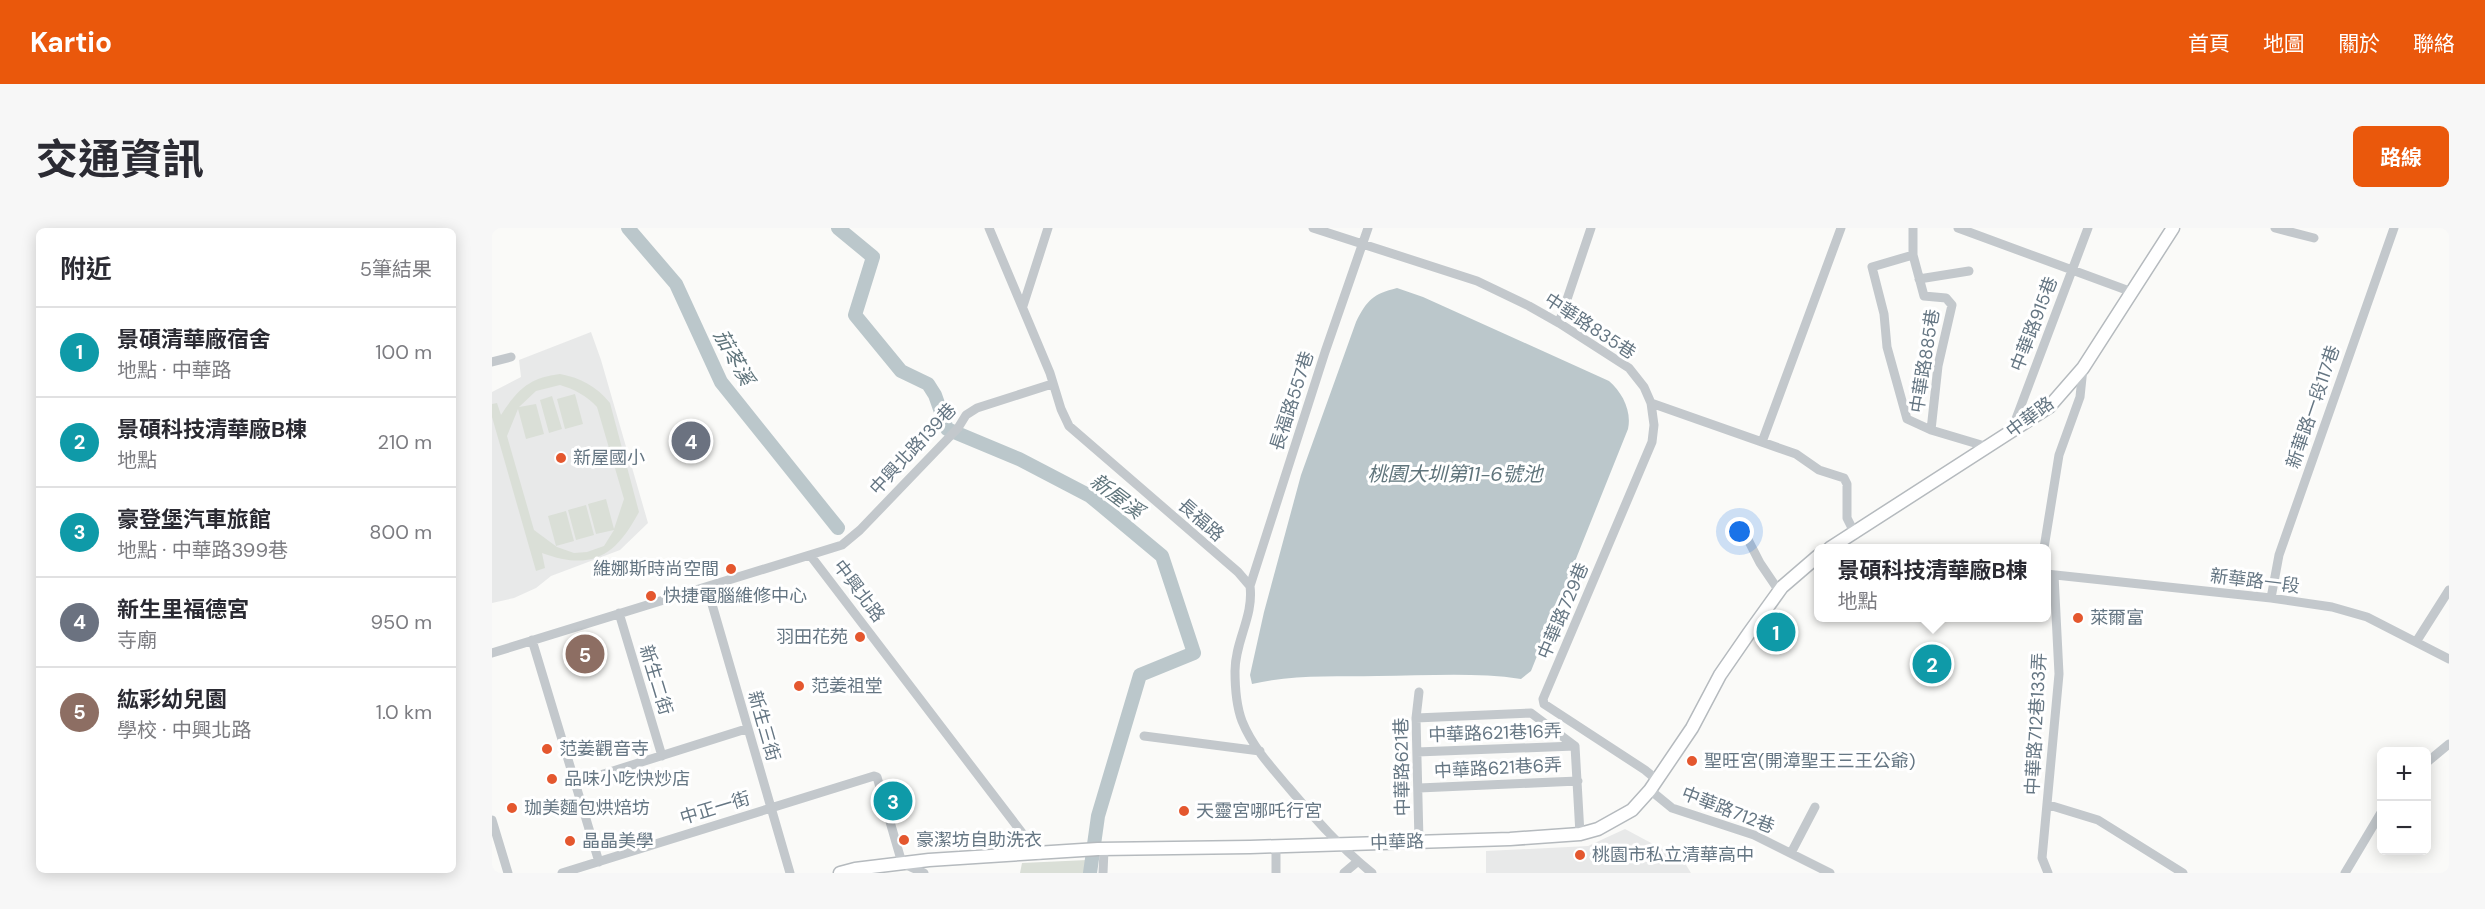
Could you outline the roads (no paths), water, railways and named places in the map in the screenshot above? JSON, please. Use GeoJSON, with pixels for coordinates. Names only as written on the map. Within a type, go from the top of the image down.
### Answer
{"type":"FeatureCollection","features":[{"type":"Feature","properties":{"kind":"main road","name":"中華路"},"geometry":{"type":"LineString","coordinates":[[1838,544],[2049,406],[2083,368],[2173,228]]}},
{"type":"Feature","properties":{"kind":"main road","name":"中華路"},"geometry":{"type":"LineString","coordinates":[[840,873],[902,863],[1096,850],[1419,842],[1580,834],[1598,830],[1632,810],[1654,785],[1692,728],[1720,675],[1779,591],[1814,560]]}},
{"type":"Feature","properties":{"kind":"street","name":"長福路"},"geometry":{"type":"LineString","coordinates":[[990,228],[1069,426],[1250,586]]}},
{"type":"Feature","properties":{"kind":"street"},"geometry":{"type":"LineString","coordinates":[[1023,306],[1048,228]]}},
{"type":"Feature","properties":{"kind":"street","name":"中華路835巷"},"geometry":{"type":"LineString","coordinates":[[1313,228],[1477,281],[1559,322],[1629,368],[1644,387],[1651,403]]}},
{"type":"Feature","properties":{"kind":"street","name":"長福路557巷"},"geometry":{"type":"LineString","coordinates":[[1250,586],[1325,352],[1368,228]]}},
{"type":"Feature","properties":{"kind":"street"},"geometry":{"type":"LineString","coordinates":[[1559,322],[1592,228]]}},
{"type":"Feature","properties":{"kind":"street"},"geometry":{"type":"LineString","coordinates":[[1762,442],[1841,228]]}},
{"type":"Feature","properties":{"kind":"street"},"geometry":{"type":"LineString","coordinates":[[1913,228],[1913,255],[1919,279],[1969,271]]}},
{"type":"Feature","properties":{"kind":"street"},"geometry":{"type":"LineString","coordinates":[[1958,228],[2132,292]]}},
{"type":"Feature","properties":{"kind":"street","name":"中華路915巷"},"geometry":{"type":"LineString","coordinates":[[2011,432],[2088,228]]}},
{"type":"Feature","properties":{"kind":"street"},"geometry":{"type":"LineString","coordinates":[[2275,228],[2314,238]]}},
{"type":"Feature","properties":{"kind":"street","name":"新華路一段117巷"},"geometry":{"type":"LineString","coordinates":[[2271,598],[2279,555],[2394,228]]}},
{"type":"Feature","properties":{"kind":"street"},"geometry":{"type":"LineString","coordinates":[[1913,255],[1872,267],[1884,314],[1887,347],[1907,419],[1931,430]]}},
{"type":"Feature","properties":{"kind":"street","name":"中華路885巷"},"geometry":{"type":"LineString","coordinates":[[1919,279],[1924,296],[1946,298],[1952,305],[1938,366],[1931,430],[1988,447]]}},
{"type":"Feature","properties":{"kind":"street"},"geometry":{"type":"LineString","coordinates":[[492,362],[511,357]]}},
{"type":"Feature","properties":{"kind":"street"},"geometry":{"type":"LineString","coordinates":[[2045,544],[2059,455],[2080,397],[2083,368]]}},
{"type":"Feature","properties":{"kind":"street","name":"中興北路139巷"},"geometry":{"type":"LineString","coordinates":[[810,555],[842,545],[851,538],[958,428],[966,416],[977,408],[1052,384]]}},
{"type":"Feature","properties":{"kind":"street"},"geometry":{"type":"LineString","coordinates":[[1651,403],[1796,454],[1819,470],[1844,478],[1847,484],[1846,518],[1855,534]]}},
{"type":"Feature","properties":{"kind":"street","name":"中華路729巷"},"geometry":{"type":"LineString","coordinates":[[1651,403],[1654,426],[1652,442],[1543,699],[1544,704],[1645,770],[1654,785]]}},
{"type":"Feature","properties":{"kind":"street"},"geometry":{"type":"LineString","coordinates":[[1742,528],[1760,563],[1779,591]]}},
{"type":"Feature","properties":{"kind":"street","name":"中興北路"},"geometry":{"type":"LineString","coordinates":[[492,653],[810,555],[1039,855]]}},
{"type":"Feature","properties":{"kind":"street","name":"新華路一段"},"geometry":{"type":"LineString","coordinates":[[2051,574],[2271,598],[2332,608],[2367,617],[2449,659]]}},
{"type":"Feature","properties":{"kind":"street","name":"中華路712巷133弄"},"geometry":{"type":"LineString","coordinates":[[2048,873],[2042,858],[2049,805],[2059,674],[2051,585]]}},
{"type":"Feature","properties":{"kind":"street"},"geometry":{"type":"LineString","coordinates":[[1250,586],[1251,606],[1235,668],[1236,696],[1241,719],[1260,751],[1338,845],[1372,873]]}},
{"type":"Feature","properties":{"kind":"street","name":"新生三街"},"geometry":{"type":"LineString","coordinates":[[707,587],[746,729],[790,873]]}},
{"type":"Feature","properties":{"kind":"street"},"geometry":{"type":"LineString","coordinates":[[2416,642],[2449,590]]}},
{"type":"Feature","properties":{"kind":"street","name":"新生二街"},"geometry":{"type":"LineString","coordinates":[[619,613],[662,756]]}},
{"type":"Feature","properties":{"kind":"street"},"geometry":{"type":"LineString","coordinates":[[532,640],[599,862]]}},
{"type":"Feature","properties":{"kind":"street","name":"中華路621巷"},"geometry":{"type":"LineString","coordinates":[[1419,692],[1416,718],[1419,842]]}},
{"type":"Feature","properties":{"kind":"street"},"geometry":{"type":"LineString","coordinates":[[1416,718],[1531,713],[1575,746],[1580,834]]}},
{"type":"Feature","properties":{"kind":"street"},"geometry":{"type":"LineString","coordinates":[[574,783],[746,729]]}},
{"type":"Feature","properties":{"kind":"street"},"geometry":{"type":"LineString","coordinates":[[1144,736],[1260,751]]}},
{"type":"Feature","properties":{"kind":"street"},"geometry":{"type":"LineString","coordinates":[[2431,760],[2449,744]]}},
{"type":"Feature","properties":{"kind":"street","name":"中華路621巷16弄"},"geometry":{"type":"LineString","coordinates":[[1418,752],[1575,746]]}},
{"type":"Feature","properties":{"kind":"street","name":"中正一街"},"geometry":{"type":"LineString","coordinates":[[562,873],[874,776],[877,777],[902,863]]}},
{"type":"Feature","properties":{"kind":"street","name":"中華路621巷6弄"},"geometry":{"type":"LineString","coordinates":[[1419,788],[1578,781]]}},
{"type":"Feature","properties":{"kind":"street","name":"中華路712巷"},"geometry":{"type":"LineString","coordinates":[[1654,785],[1672,808],[1754,834],[1830,873]]}},
{"type":"Feature","properties":{"kind":"street"},"geometry":{"type":"LineString","coordinates":[[2049,805],[2098,820],[2183,873]]}},
{"type":"Feature","properties":{"kind":"street"},"geometry":{"type":"LineString","coordinates":[[1791,854],[1815,807]]}},
{"type":"Feature","properties":{"kind":"street"},"geometry":{"type":"LineString","coordinates":[[2345,873],[2377,819]]}},
{"type":"Feature","properties":{"kind":"street"},"geometry":{"type":"LineString","coordinates":[[492,820],[508,873]]}},
{"type":"Feature","properties":{"kind":"street"},"geometry":{"type":"LineString","coordinates":[[1276,846],[1276,873]]}},
{"type":"Feature","properties":{"kind":"street"},"geometry":{"type":"LineString","coordinates":[[1096,850],[1103,873]]}},
{"type":"Feature","properties":{"kind":"street"},"geometry":{"type":"LineString","coordinates":[[1344,873],[1357,862]]}},
{"type":"Feature","properties":{"kind":"street"},"geometry":{"type":"LineString","coordinates":[[902,863],[924,873]]}},
{"type":"Feature","properties":{"kind":"water","name":"桃園大圳第11-6號池"},"geometry":{"type":"Polygon","coordinates":[[[1397,288],[1423,297],[1609,381],[1625,402],[1629,415],[1628,429],[1531,671],[1521,679],[1467,675],[1330,676],[1299,677],[1252,684],[1250,675],[1264,612],[1301,475],[1356,322],[1372,299],[1397,288]]]}},
{"type":"Feature","properties":{"kind":"waterway","name":"茄苳溪"},"geometry":{"type":"LineString","coordinates":[[628,228],[676,284],[721,382],[838,528]]}},
{"type":"Feature","properties":{"kind":"waterway","name":"新屋溪"},"geometry":{"type":"LineString","coordinates":[[838,228],[873,257],[855,315],[901,371],[928,384],[935,395],[947,429],[1019,459],[1090,496],[1162,556],[1194,653],[1140,675],[1098,816],[1090,873]]}},
{"type":"Feature","properties":{"kind":"place","name":"新生里福德宮"},"geometry":{"type":"Point","coordinates":[691,441]}},
{"type":"Feature","properties":{"kind":"place","name":"新屋國小"},"geometry":{"type":"Point","coordinates":[561,458]}},
{"type":"Feature","properties":{"kind":"place","name":"維娜斯時尚空間"},"geometry":{"type":"Point","coordinates":[731,569]}},
{"type":"Feature","properties":{"kind":"place","name":"快捷電腦維修中心"},"geometry":{"type":"Point","coordinates":[651,596]}},
{"type":"Feature","properties":{"kind":"place","name":"萊爾富"},"geometry":{"type":"Point","coordinates":[2078,618]}},
{"type":"Feature","properties":{"kind":"place","name":"景碩清華廠宿舍"},"geometry":{"type":"Point","coordinates":[1776,632]}},
{"type":"Feature","properties":{"kind":"place","name":"羽田花苑"},"geometry":{"type":"Point","coordinates":[860,637]}},
{"type":"Feature","properties":{"kind":"place","name":"紘彩幼兒園"},"geometry":{"type":"Point","coordinates":[585,654]}},
{"type":"Feature","properties":{"kind":"place","name":"景碩科技清華廠B棟"},"geometry":{"type":"Point","coordinates":[1932,664]}},
{"type":"Feature","properties":{"kind":"place","name":"范姜祖堂"},"geometry":{"type":"Point","coordinates":[799,686]}},
{"type":"Feature","properties":{"kind":"place","name":"范姜觀音寺"},"geometry":{"type":"Point","coordinates":[547,749]}},
{"type":"Feature","properties":{"kind":"place","name":"聖旺宮(開漳聖王三王公爺)"},"geometry":{"type":"Point","coordinates":[1692,761]}},
{"type":"Feature","properties":{"kind":"place","name":"品味小吃快炒店"},"geometry":{"type":"Point","coordinates":[552,779]}},
{"type":"Feature","properties":{"kind":"place","name":"豪登堡汽車旅館"},"geometry":{"type":"Point","coordinates":[893,801]}},
{"type":"Feature","properties":{"kind":"place","name":"珈美麵包烘焙坊"},"geometry":{"type":"Point","coordinates":[512,808]}},
{"type":"Feature","properties":{"kind":"place","name":"天靈宮哪吒行宮"},"geometry":{"type":"Point","coordinates":[1184,811]}},
{"type":"Feature","properties":{"kind":"place","name":"豪潔坊自助洗衣"},"geometry":{"type":"Point","coordinates":[904,840]}},
{"type":"Feature","properties":{"kind":"place","name":"晶晶美學"},"geometry":{"type":"Point","coordinates":[570,841]}},
{"type":"Feature","properties":{"kind":"place","name":"桃園市私立清華高中"},"geometry":{"type":"Point","coordinates":[1580,855]}}]}
